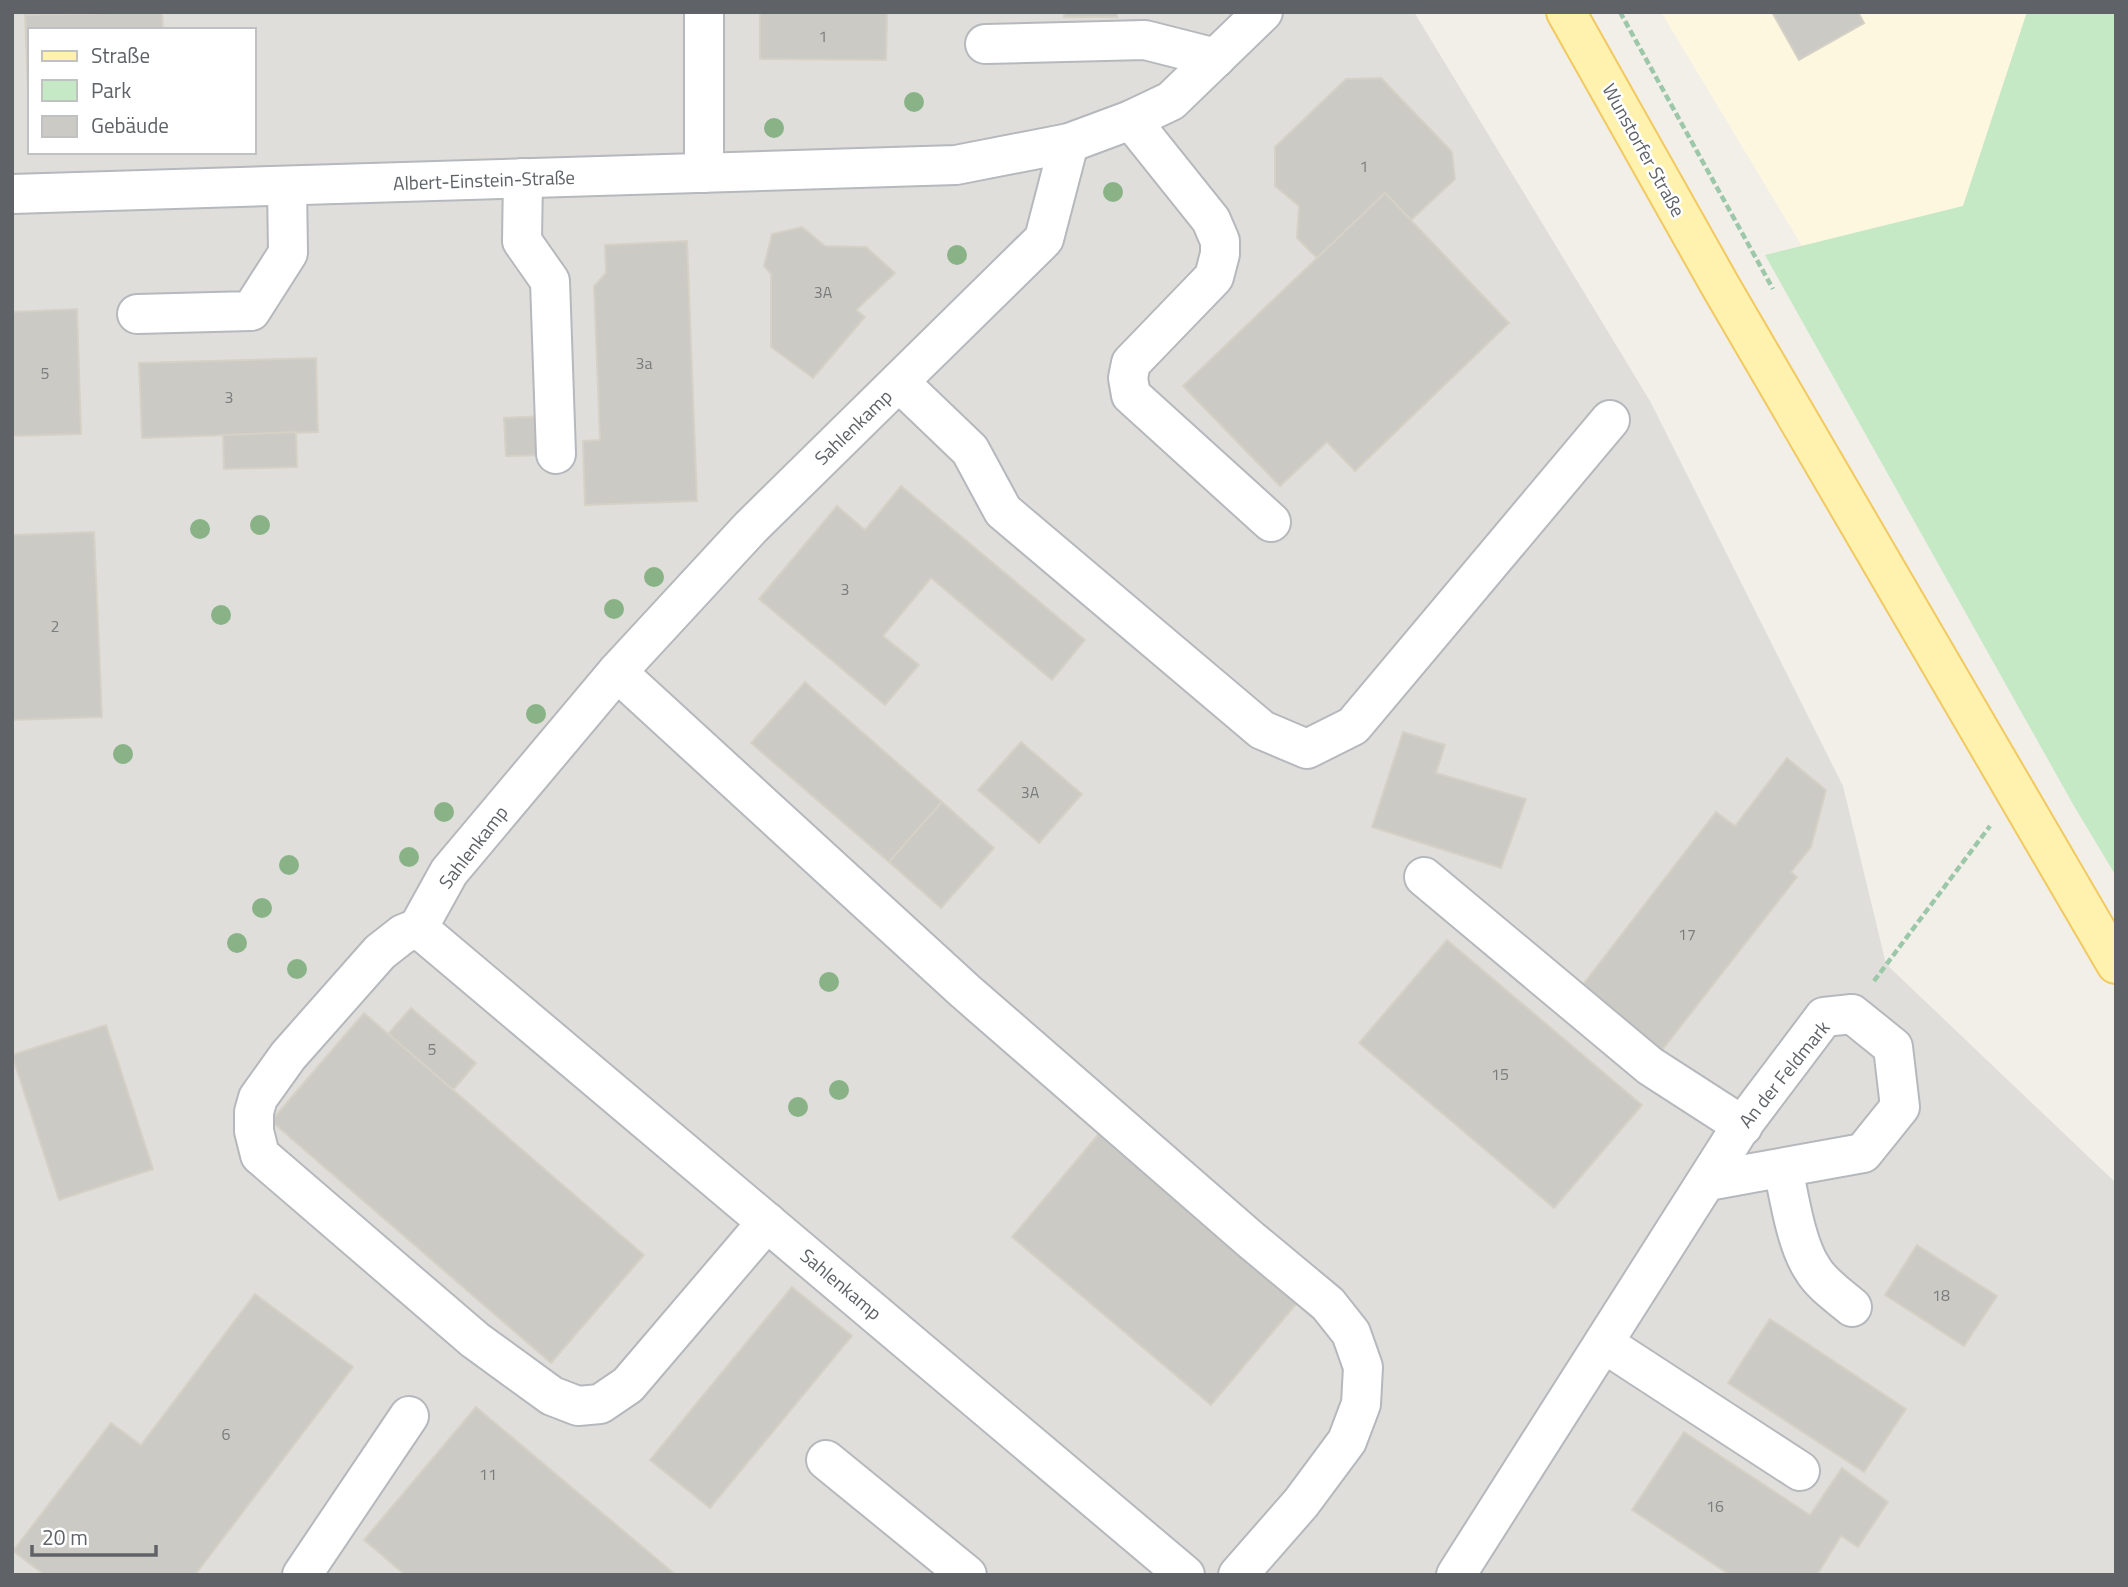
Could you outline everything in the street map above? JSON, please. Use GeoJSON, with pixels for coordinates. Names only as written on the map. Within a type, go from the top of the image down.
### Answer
{"type":"FeatureCollection","features":[{"type":"Feature","properties":{"kind":"main road","name":"Wunstorfer Straße"},"geometry":{"type":"LineString","coordinates":[[1566,12],[1721,287],[2116,964]]}},
{"type":"Feature","properties":{"kind":"street"},"geometry":{"type":"LineString","coordinates":[[704,12],[704,173]]}},
{"type":"Feature","properties":{"kind":"street"},"geometry":{"type":"LineString","coordinates":[[1069,143],[1131,120],[1171,101],[1263,12]]}},
{"type":"Feature","properties":{"kind":"street"},"geometry":{"type":"LineString","coordinates":[[985,44],[1145,40],[1216,58]]}},
{"type":"Feature","properties":{"kind":"street"},"geometry":{"type":"LineString","coordinates":[[1131,120],[1211,220],[1220,241],[1220,254],[1214,277],[1131,363],[1128,378],[1131,395],[1271,522]]}},
{"type":"Feature","properties":{"kind":"street","name":"Albert-Einstein-Straße"},"geometry":{"type":"LineString","coordinates":[[12,194],[957,164],[1069,143]]}},
{"type":"Feature","properties":{"kind":"street","name":"Sahlenkamp"},"geometry":{"type":"LineString","coordinates":[[1069,143],[1044,239],[751,527],[618,672],[449,872],[418,928],[767,1222],[1163,1567]]}},
{"type":"Feature","properties":{"kind":"street"},"geometry":{"type":"LineString","coordinates":[[523,178],[522,241],[550,281],[556,454]]}},
{"type":"Feature","properties":{"kind":"street"},"geometry":{"type":"LineString","coordinates":[[137,314],[251,311],[288,253],[287,186]]}},
{"type":"Feature","properties":{"kind":"street"},"geometry":{"type":"LineString","coordinates":[[899,382],[970,450],[1003,511],[1262,730],[1307,749],[1353,726],[1610,420]]}},
{"type":"Feature","properties":{"kind":"street"},"geometry":{"type":"LineString","coordinates":[[618,672],[965,991],[1328,1304],[1351,1333],[1363,1367],[1361,1404],[1347,1441],[1301,1503],[1238,1575]]}},
{"type":"Feature","properties":{"kind":"street"},"geometry":{"type":"LineString","coordinates":[[1424,877],[1650,1066],[1742,1126]]}},
{"type":"Feature","properties":{"kind":"street"},"geometry":{"type":"LineString","coordinates":[[418,928],[403,934],[380,952],[288,1056],[258,1098],[254,1112],[254,1131],[260,1155],[475,1340],[552,1396],[578,1406],[600,1404],[628,1385],[767,1222]]}},
{"type":"Feature","properties":{"kind":"street","name":"An der Feldmark"},"geometry":{"type":"LineString","coordinates":[[1456,1575],[1742,1126],[1824,1017],[1852,1014],[1892,1047],[1900,1107],[1863,1153],[1708,1181]]}},
{"type":"Feature","properties":{"kind":"street"},"geometry":{"type":"LineString","coordinates":[[1783,1168],[1798,1233],[1811,1268],[1852,1307]]}},
{"type":"Feature","properties":{"kind":"street"},"geometry":{"type":"LineString","coordinates":[[1605,1344],[1800,1471]]}},
{"type":"Feature","properties":{"kind":"street"},"geometry":{"type":"LineString","coordinates":[[302,1575],[409,1416]]}},
{"type":"Feature","properties":{"kind":"street"},"geometry":{"type":"LineString","coordinates":[[826,1460],[967,1575]]}},
{"type":"Feature","properties":{"kind":"path"},"geometry":{"type":"LineString","coordinates":[[1852,1014],[1886,964],[2016,792]]}},
{"type":"Feature","properties":{"kind":"shaded area"},"geometry":{"type":"Polygon","coordinates":[[[12,12],[1414,12],[1650,401],[1843,786],[1886,964],[2116,1183],[2116,1575],[12,1575],[12,12]]]}},
{"type":"Feature","properties":{"kind":"shaded area"},"geometry":{"type":"Polygon","coordinates":[[[1661,12],[2027,12],[1963,206],[1802,246],[1661,12]]]}},
{"type":"Feature","properties":{"kind":"green space"},"geometry":{"type":"Polygon","coordinates":[[[2027,12],[2116,12],[2116,876],[2074,806],[1765,255],[1963,206],[2027,12]]]}},
{"type":"Feature","properties":{"kind":"building"},"geometry":{"type":"Polygon","coordinates":[[[162,12],[163,28],[28,28],[28,92],[25,15],[162,12]]]}},
{"type":"Feature","properties":{"kind":"building"},"geometry":{"type":"Polygon","coordinates":[[[760,12],[887,12],[886,60],[760,59],[760,12]]]}},
{"type":"Feature","properties":{"kind":"building"},"geometry":{"type":"Polygon","coordinates":[[[1064,12],[1117,12],[1117,17],[1064,17],[1064,12]]]}},
{"type":"Feature","properties":{"kind":"building"},"geometry":{"type":"Polygon","coordinates":[[[1772,12],[1858,12],[1864,23],[1799,60],[1772,12]]]}},
{"type":"Feature","properties":{"kind":"building"},"geometry":{"type":"Polygon","coordinates":[[[1381,78],[1452,152],[1455,179],[1411,220],[1385,193],[1317,258],[1297,238],[1299,206],[1275,186],[1275,147],[1346,79],[1381,78]]]}},
{"type":"Feature","properties":{"kind":"building"},"geometry":{"type":"Polygon","coordinates":[[[1385,193],[1509,323],[1355,471],[1327,442],[1280,486],[1183,386],[1385,193]]]}},
{"type":"Feature","properties":{"kind":"building"},"geometry":{"type":"Polygon","coordinates":[[[802,227],[825,246],[866,247],[895,273],[856,310],[865,317],[813,378],[771,347],[771,274],[764,266],[772,234],[802,227]]]}},
{"type":"Feature","properties":{"kind":"building"},"geometry":{"type":"Polygon","coordinates":[[[687,241],[697,501],[585,505],[583,441],[600,440],[594,286],[606,273],[605,245],[687,241]]]}},
{"type":"Feature","properties":{"kind":"building"},"geometry":{"type":"Polygon","coordinates":[[[77,309],[81,434],[12,436],[12,312],[77,309]]]}},
{"type":"Feature","properties":{"kind":"building"},"geometry":{"type":"Polygon","coordinates":[[[316,358],[318,432],[142,438],[139,363],[316,358]]]}},
{"type":"Feature","properties":{"kind":"building"},"geometry":{"type":"Polygon","coordinates":[[[544,416],[545,455],[506,456],[504,418],[544,416]]]}},
{"type":"Feature","properties":{"kind":"building"},"geometry":{"type":"Polygon","coordinates":[[[296,432],[297,467],[224,469],[223,435],[296,432]]]}},
{"type":"Feature","properties":{"kind":"building"},"geometry":{"type":"Polygon","coordinates":[[[901,486],[1085,640],[1052,680],[931,578],[883,636],[919,665],[885,705],[759,599],[837,506],[865,530],[901,486]]]}},
{"type":"Feature","properties":{"kind":"building"},"geometry":{"type":"Polygon","coordinates":[[[94,532],[102,717],[12,720],[12,535],[94,532]]]}},
{"type":"Feature","properties":{"kind":"building"},"geometry":{"type":"Polygon","coordinates":[[[805,682],[942,802],[889,862],[751,743],[805,682]]]}},
{"type":"Feature","properties":{"kind":"building"},"geometry":{"type":"Polygon","coordinates":[[[1403,732],[1445,745],[1436,773],[1526,799],[1501,868],[1372,827],[1403,732]]]}},
{"type":"Feature","properties":{"kind":"building"},"geometry":{"type":"Polygon","coordinates":[[[1021,742],[1082,794],[1039,843],[978,790],[1021,742]]]}},
{"type":"Feature","properties":{"kind":"building"},"geometry":{"type":"Polygon","coordinates":[[[1787,758],[1826,790],[1811,847],[1791,872],[1797,877],[1659,1054],[1578,991],[1716,812],[1735,826],[1787,758]]]}},
{"type":"Feature","properties":{"kind":"building"},"geometry":{"type":"Polygon","coordinates":[[[942,802],[994,848],[941,908],[889,862],[942,802]]]}},
{"type":"Feature","properties":{"kind":"building"},"geometry":{"type":"Polygon","coordinates":[[[1447,940],[1642,1105],[1554,1208],[1359,1043],[1447,940]]]}},
{"type":"Feature","properties":{"kind":"building"},"geometry":{"type":"Polygon","coordinates":[[[411,1008],[476,1063],[453,1090],[388,1034],[411,1008]]]}},
{"type":"Feature","properties":{"kind":"building"},"geometry":{"type":"Polygon","coordinates":[[[364,1013],[644,1255],[551,1363],[271,1121],[364,1013]]]}},
{"type":"Feature","properties":{"kind":"building"},"geometry":{"type":"Polygon","coordinates":[[[106,1025],[153,1169],[59,1200],[12,1055],[106,1025]]]}},
{"type":"Feature","properties":{"kind":"building"},"geometry":{"type":"Polygon","coordinates":[[[1103,1129],[1303,1296],[1211,1405],[1012,1237],[1103,1129]]]}},
{"type":"Feature","properties":{"kind":"building"},"geometry":{"type":"Polygon","coordinates":[[[1917,1245],[1997,1296],[1964,1346],[1885,1295],[1917,1245]]]}},
{"type":"Feature","properties":{"kind":"building"},"geometry":{"type":"Polygon","coordinates":[[[792,1287],[852,1336],[710,1508],[650,1460],[792,1287]]]}},
{"type":"Feature","properties":{"kind":"building"},"geometry":{"type":"Polygon","coordinates":[[[255,1294],[353,1367],[195,1575],[41,1575],[42,1573],[13,1551],[111,1423],[141,1445],[255,1294]]]}},
{"type":"Feature","properties":{"kind":"building"},"geometry":{"type":"Polygon","coordinates":[[[1770,1319],[1906,1409],[1864,1472],[1728,1383],[1770,1319]]]}},
{"type":"Feature","properties":{"kind":"building"},"geometry":{"type":"Polygon","coordinates":[[[476,1407],[676,1575],[405,1575],[364,1540],[476,1407]]]}},
{"type":"Feature","properties":{"kind":"building"},"geometry":{"type":"Polygon","coordinates":[[[1684,1432],[1810,1515],[1842,1468],[1888,1502],[1858,1547],[1841,1536],[1817,1575],[1730,1575],[1632,1510],[1684,1432]]]}}]}
